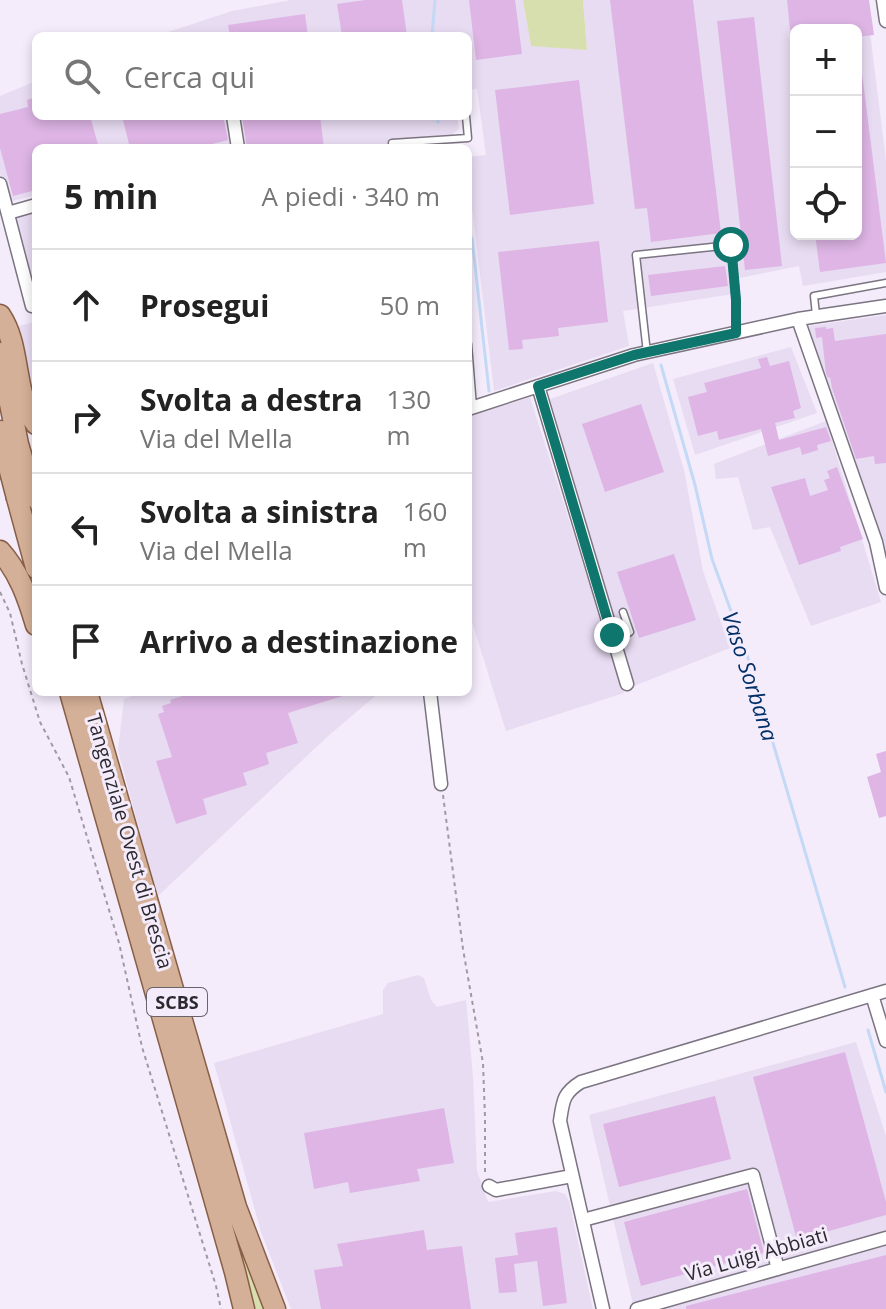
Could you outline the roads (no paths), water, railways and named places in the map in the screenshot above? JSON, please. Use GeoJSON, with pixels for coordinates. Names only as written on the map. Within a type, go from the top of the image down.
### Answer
{"type":"FeatureCollection","features":[{"type":"Feature","properties":{"kind":"main road"},"geometry":{"type":"LineString","coordinates":[[0,315],[10,335],[23,401],[32,417]]}},
{"type":"Feature","properties":{"kind":"main road"},"geometry":{"type":"LineString","coordinates":[[0,353],[18,444],[32,544]]}},
{"type":"Feature","properties":{"kind":"main road"},"geometry":{"type":"LineString","coordinates":[[0,431],[23,489]]}},
{"type":"Feature","properties":{"kind":"main road"},"geometry":{"type":"LineString","coordinates":[[0,551],[16,573],[32,611]]}},
{"type":"Feature","properties":{"kind":"main road"},"geometry":{"type":"LineString","coordinates":[[56,696],[72,739],[96,756],[108,734],[100,696]]}},
{"type":"Feature","properties":{"kind":"main road","name":"Tangenziale Ovest di Brescia"},"geometry":{"type":"LineString","coordinates":[[72,696],[96,756],[236,1207],[275,1309]]}},
{"type":"Feature","properties":{"kind":"main road","name":"Tangenziale Ovest di Brescia"},"geometry":{"type":"LineString","coordinates":[[88,696],[96,756],[244,1309]]}},
{"type":"Feature","properties":{"kind":"street"},"geometry":{"type":"LineString","coordinates":[[883,0],[886,21]]}},
{"type":"Feature","properties":{"kind":"street"},"geometry":{"type":"LineString","coordinates":[[234,120],[237,144]]}},
{"type":"Feature","properties":{"kind":"street"},"geometry":{"type":"LineString","coordinates":[[0,184],[32,306]]}},
{"type":"Feature","properties":{"kind":"street"},"geometry":{"type":"LineString","coordinates":[[8,213],[32,206]]}},
{"type":"Feature","properties":{"kind":"street"},"geometry":{"type":"LineString","coordinates":[[472,407],[647,353],[798,319],[886,306]]}},
{"type":"Feature","properties":{"kind":"street"},"geometry":{"type":"LineString","coordinates":[[798,319],[876,542],[886,588]]}},
{"type":"Feature","properties":{"kind":"street"},"geometry":{"type":"LineString","coordinates":[[538,386],[627,684]]}},
{"type":"Feature","properties":{"kind":"street"},"geometry":{"type":"LineString","coordinates":[[430,696],[441,784]]}},
{"type":"Feature","properties":{"kind":"street"},"geometry":{"type":"LineString","coordinates":[[603,1309],[560,1121],[564,1098],[570,1089],[581,1082],[886,991]]}},
{"type":"Feature","properties":{"kind":"street"},"geometry":{"type":"LineString","coordinates":[[872,995],[886,1041]]}},
{"type":"Feature","properties":{"kind":"street"},"geometry":{"type":"LineString","coordinates":[[583,1220],[753,1175],[778,1269]]}},
{"type":"Feature","properties":{"kind":"street"},"geometry":{"type":"LineString","coordinates":[[489,1186],[496,1190],[572,1176]]}},
{"type":"Feature","properties":{"kind":"street","name":"Via Luigi Abbiati"},"geometry":{"type":"LineString","coordinates":[[637,1309],[886,1238]]}},
{"type":"Feature","properties":{"kind":"lane"},"geometry":{"type":"LineString","coordinates":[[392,143],[468,138],[466,120]]}},
{"type":"Feature","properties":{"kind":"lane"},"geometry":{"type":"LineString","coordinates":[[452,139],[453,144]]}},
{"type":"Feature","properties":{"kind":"lane"},"geometry":{"type":"LineString","coordinates":[[647,353],[636,255],[731,245],[736,333]]}},
{"type":"Feature","properties":{"kind":"lane"},"geometry":{"type":"LineString","coordinates":[[816,316],[814,296],[886,283]]}},
{"type":"Feature","properties":{"kind":"lane"},"geometry":{"type":"LineString","coordinates":[[612,635],[623,636],[630,632],[623,612]]}},
{"type":"Feature","properties":{"kind":"waterway","name":"Vaso Sorbana"},"geometry":{"type":"LineString","coordinates":[[432,32],[435,0]]}},
{"type":"Feature","properties":{"kind":"waterway","name":"Vaso Sorbana"},"geometry":{"type":"LineString","coordinates":[[472,238],[489,391]]}},
{"type":"Feature","properties":{"kind":"waterway","name":"Vaso Sorbana"},"geometry":{"type":"LineString","coordinates":[[661,365],[712,559],[747,655],[845,987]]}},
{"type":"Feature","properties":{"kind":"waterway","name":"Vaso Sorbana"},"geometry":{"type":"LineString","coordinates":[[868,1030],[886,1092]]}}]}
